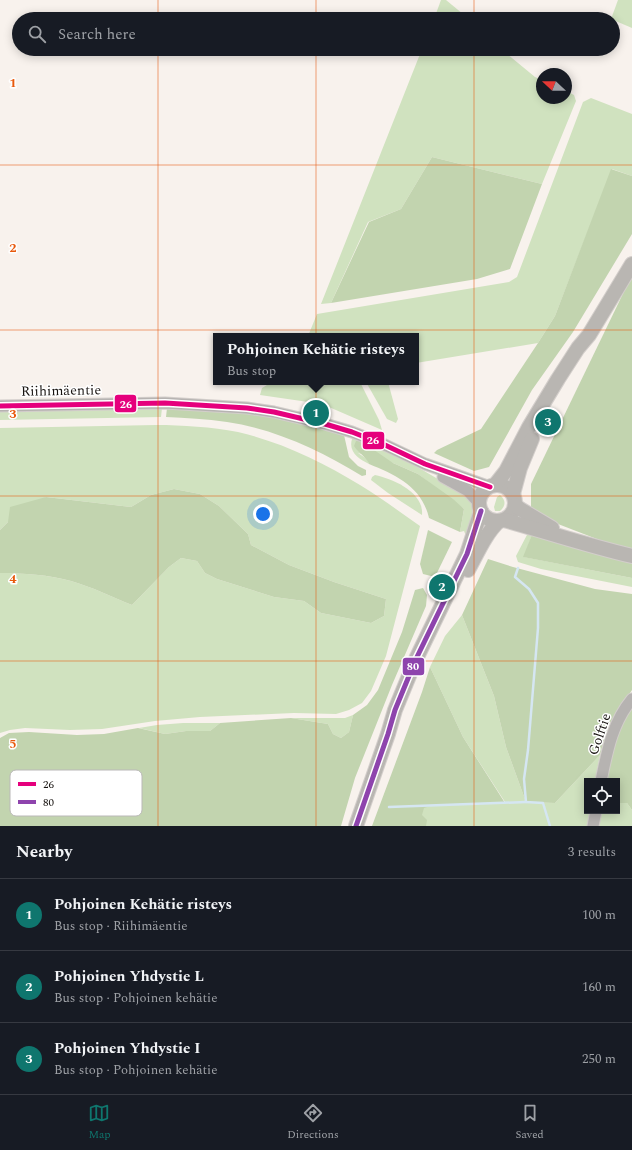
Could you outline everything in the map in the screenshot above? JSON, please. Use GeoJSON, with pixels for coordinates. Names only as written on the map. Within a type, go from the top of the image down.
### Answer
{"type":"FeatureCollection","features":[{"type":"Feature","properties":{"kind":"main road"},"geometry":{"type":"LineString","coordinates":[[356,826],[395,710],[416,659],[467,554],[480,507],[482,493],[492,486],[506,471],[529,427],[558,379],[588,335],[632,264]]}},
{"type":"Feature","properties":{"kind":"main road"},"geometry":{"type":"LineString","coordinates":[[388,734],[399,714],[437,629],[486,537],[493,526],[512,514],[525,456],[536,430],[552,399],[582,350],[588,335]]}},
{"type":"Feature","properties":{"kind":"main road"},"geometry":{"type":"LineString","coordinates":[[492,486],[505,487],[520,509],[568,538]]}},
{"type":"Feature","properties":{"kind":"main road"},"geometry":{"type":"LineString","coordinates":[[480,507],[486,518],[494,521],[501,521],[540,530],[558,537],[568,538],[632,556]]}},
{"type":"Feature","properties":{"kind":"street","name":"Riihimäentie"},"geometry":{"type":"LineString","coordinates":[[0,406],[165,403],[254,409],[300,417],[352,432],[386,445],[425,464],[492,486]]}},
{"type":"Feature","properties":{"kind":"street","name":"Riihimäentie"},"geometry":{"type":"LineString","coordinates":[[425,464],[437,473],[468,491],[480,507]]}},
{"type":"Feature","properties":{"kind":"street","name":"Golftie"},"geometry":{"type":"LineString","coordinates":[[602,778],[613,733],[619,718],[632,700]]}},
{"type":"Feature","properties":{"kind":"street"},"geometry":{"type":"LineString","coordinates":[[593,826],[595,814]]}},
{"type":"Feature","properties":{"kind":"green space"},"geometry":{"type":"Polygon","coordinates":[[[441,0],[446,0],[461,12],[437,12],[441,0]]]}},
{"type":"Feature","properties":{"kind":"green space"},"geometry":{"type":"Polygon","coordinates":[[[618,0],[632,0],[632,28],[620,23],[620,12],[614,12],[618,0]]]}},
{"type":"Feature","properties":{"kind":"green space"},"geometry":{"type":"Polygon","coordinates":[[[419,56],[510,56],[536,77],[536,104],[572,104],[572,94],[574,95],[576,101],[542,184],[432,157],[401,209],[368,222],[331,303],[321,304],[419,56]]]}},
{"type":"Feature","properties":{"kind":"green space"},"geometry":{"type":"Polygon","coordinates":[[[591,98],[632,114],[632,176],[612,169],[555,316],[538,343],[419,363],[419,333],[309,333],[317,314],[509,282],[517,277],[583,102],[591,98]]]}},
{"type":"Feature","properties":{"kind":"green space"},"geometry":{"type":"Polygon","coordinates":[[[432,157],[542,184],[510,269],[477,279],[331,303],[369,222],[401,209],[432,157]]]}},
{"type":"Feature","properties":{"kind":"green space"},"geometry":{"type":"Polygon","coordinates":[[[611,169],[632,176],[632,234],[573,332],[532,390],[489,467],[474,471],[434,453],[437,450],[481,429],[555,316],[611,169]]]}},
{"type":"Feature","properties":{"kind":"green space"},"geometry":{"type":"Polygon","coordinates":[[[632,275],[632,549],[602,541],[558,524],[531,508],[531,484],[632,275]]]}},
{"type":"Feature","properties":{"kind":"green space"},"geometry":{"type":"Polygon","coordinates":[[[267,385],[362,385],[379,420],[382,430],[322,404],[260,395],[262,388],[267,385]]]}},
{"type":"Feature","properties":{"kind":"green space"},"geometry":{"type":"Polygon","coordinates":[[[368,385],[389,385],[398,419],[396,423],[387,419],[368,385]]]}},
{"type":"Feature","properties":{"kind":"green space"},"geometry":{"type":"Polygon","coordinates":[[[162,408],[161,417],[0,420],[0,410],[162,408]]]}},
{"type":"Feature","properties":{"kind":"green space"},"geometry":{"type":"Polygon","coordinates":[[[167,408],[238,412],[283,418],[344,435],[349,457],[358,466],[366,470],[366,475],[362,476],[297,442],[263,430],[227,422],[166,417],[167,408]]]}},
{"type":"Feature","properties":{"kind":"green space"},"geometry":{"type":"Polygon","coordinates":[[[176,425],[228,430],[254,436],[286,447],[346,477],[420,526],[386,656],[371,691],[362,703],[349,710],[336,714],[294,713],[200,717],[155,721],[102,729],[70,730],[25,728],[0,733],[0,573],[18,573],[63,579],[87,586],[132,605],[169,567],[181,558],[197,561],[205,573],[217,579],[274,597],[304,601],[321,613],[371,623],[384,616],[386,599],[289,565],[251,545],[248,534],[219,506],[200,494],[174,489],[151,495],[131,507],[46,497],[8,522],[0,530],[0,428],[176,425]]]}},
{"type":"Feature","properties":{"kind":"green space"},"geometry":{"type":"Polygon","coordinates":[[[354,438],[384,449],[467,496],[473,510],[466,536],[464,531],[460,532],[464,509],[418,474],[393,463],[358,453],[367,459],[369,464],[362,460],[353,451],[351,444],[352,439],[354,438]]]}},
{"type":"Feature","properties":{"kind":"green space"},"geometry":{"type":"Polygon","coordinates":[[[356,441],[361,441],[393,463],[418,474],[453,499],[464,509],[460,532],[429,518],[426,507],[414,490],[398,478],[369,464],[354,446],[356,441]]]}},
{"type":"Feature","properties":{"kind":"green space"},"geometry":{"type":"Polygon","coordinates":[[[375,475],[398,483],[413,493],[421,507],[422,515],[371,480],[375,475]]]}},
{"type":"Feature","properties":{"kind":"green space"},"geometry":{"type":"Polygon","coordinates":[[[174,489],[200,494],[219,506],[248,534],[251,545],[289,565],[386,599],[384,616],[371,623],[321,613],[304,601],[274,597],[217,579],[205,573],[197,561],[181,558],[169,567],[132,605],[87,586],[63,579],[17,573],[0,573],[0,530],[8,522],[10,507],[46,497],[131,507],[151,495],[174,489]]]}},
{"type":"Feature","properties":{"kind":"green space"},"geometry":{"type":"Polygon","coordinates":[[[500,495],[504,501],[504,505],[500,511],[495,511],[494,507],[497,497],[500,495]]]}},
{"type":"Feature","properties":{"kind":"green space"},"geometry":{"type":"Polygon","coordinates":[[[428,530],[452,542],[435,577],[423,574],[420,564],[428,530]]]}},
{"type":"Feature","properties":{"kind":"green space"},"geometry":{"type":"Polygon","coordinates":[[[529,531],[533,532],[524,557],[632,578],[632,587],[541,569],[518,562],[516,556],[529,531]]]}},
{"type":"Feature","properties":{"kind":"green space"},"geometry":{"type":"Polygon","coordinates":[[[533,532],[632,562],[632,578],[523,557],[533,532]]]}},
{"type":"Feature","properties":{"kind":"green space"},"geometry":{"type":"Polygon","coordinates":[[[488,559],[595,589],[632,594],[632,690],[608,726],[600,755],[555,803],[526,802],[506,747],[494,696],[462,615],[488,559]]]}},
{"type":"Feature","properties":{"kind":"green space"},"geometry":{"type":"Polygon","coordinates":[[[423,588],[427,595],[426,606],[392,685],[355,778],[341,826],[0,826],[0,738],[9,733],[29,732],[77,735],[104,734],[138,728],[165,734],[186,731],[210,731],[220,723],[291,718],[328,724],[333,734],[341,738],[349,732],[353,715],[367,705],[378,690],[402,632],[415,590],[423,588]]]}},
{"type":"Feature","properties":{"kind":"green space"},"geometry":{"type":"Polygon","coordinates":[[[462,615],[494,696],[506,747],[526,802],[555,803],[600,755],[596,778],[584,778],[584,814],[620,814],[620,803],[627,803],[632,810],[632,826],[415,826],[421,806],[505,802],[463,737],[430,667],[445,636],[462,615]]]}},
{"type":"Feature","properties":{"kind":"green space"},"geometry":{"type":"Polygon","coordinates":[[[430,667],[463,737],[505,803],[433,805],[424,808],[422,815],[427,820],[426,826],[372,826],[422,692],[430,667]]]}},
{"type":"Feature","properties":{"kind":"green space"},"geometry":{"type":"Polygon","coordinates":[[[632,706],[632,810],[627,803],[620,803],[620,778],[606,778],[619,727],[632,706]]]}},
{"type":"Feature","properties":{"kind":"green space"},"geometry":{"type":"Polygon","coordinates":[[[353,715],[349,732],[341,738],[333,734],[328,724],[291,718],[345,718],[353,715]]]}},
{"type":"Feature","properties":{"kind":"green space"},"geometry":{"type":"Polygon","coordinates":[[[220,723],[210,731],[186,731],[165,734],[139,728],[157,725],[220,723]]]}},
{"type":"Feature","properties":{"kind":"waterway"},"geometry":{"type":"LineString","coordinates":[[518,568],[515,577],[529,589],[538,603],[538,628],[528,750],[524,779],[526,802],[543,803],[550,826]]}},
{"type":"Feature","properties":{"kind":"waterway"},"geometry":{"type":"LineString","coordinates":[[389,807],[526,802]]}},
{"type":"Feature","properties":{"kind":"transit line","name":"26"},"geometry":{"type":"LineString","coordinates":[[0,406],[165,403],[247,408],[274,412],[352,432],[385,445],[425,464],[490,487]]}},
{"type":"Feature","properties":{"kind":"transit line","name":"80"},"geometry":{"type":"LineString","coordinates":[[356,826],[395,710],[416,659],[467,554],[481,511]]}},
{"type":"Feature","properties":{"kind":"place","name":"Pohjoinen Kehätie risteys"},"geometry":{"type":"Point","coordinates":[316,413]}},
{"type":"Feature","properties":{"kind":"place","name":"Pohjoinen Yhdystie I"},"geometry":{"type":"Point","coordinates":[548,422]}},
{"type":"Feature","properties":{"kind":"place","name":"Pohjoinen Yhdystie L"},"geometry":{"type":"Point","coordinates":[442,587]}}]}
